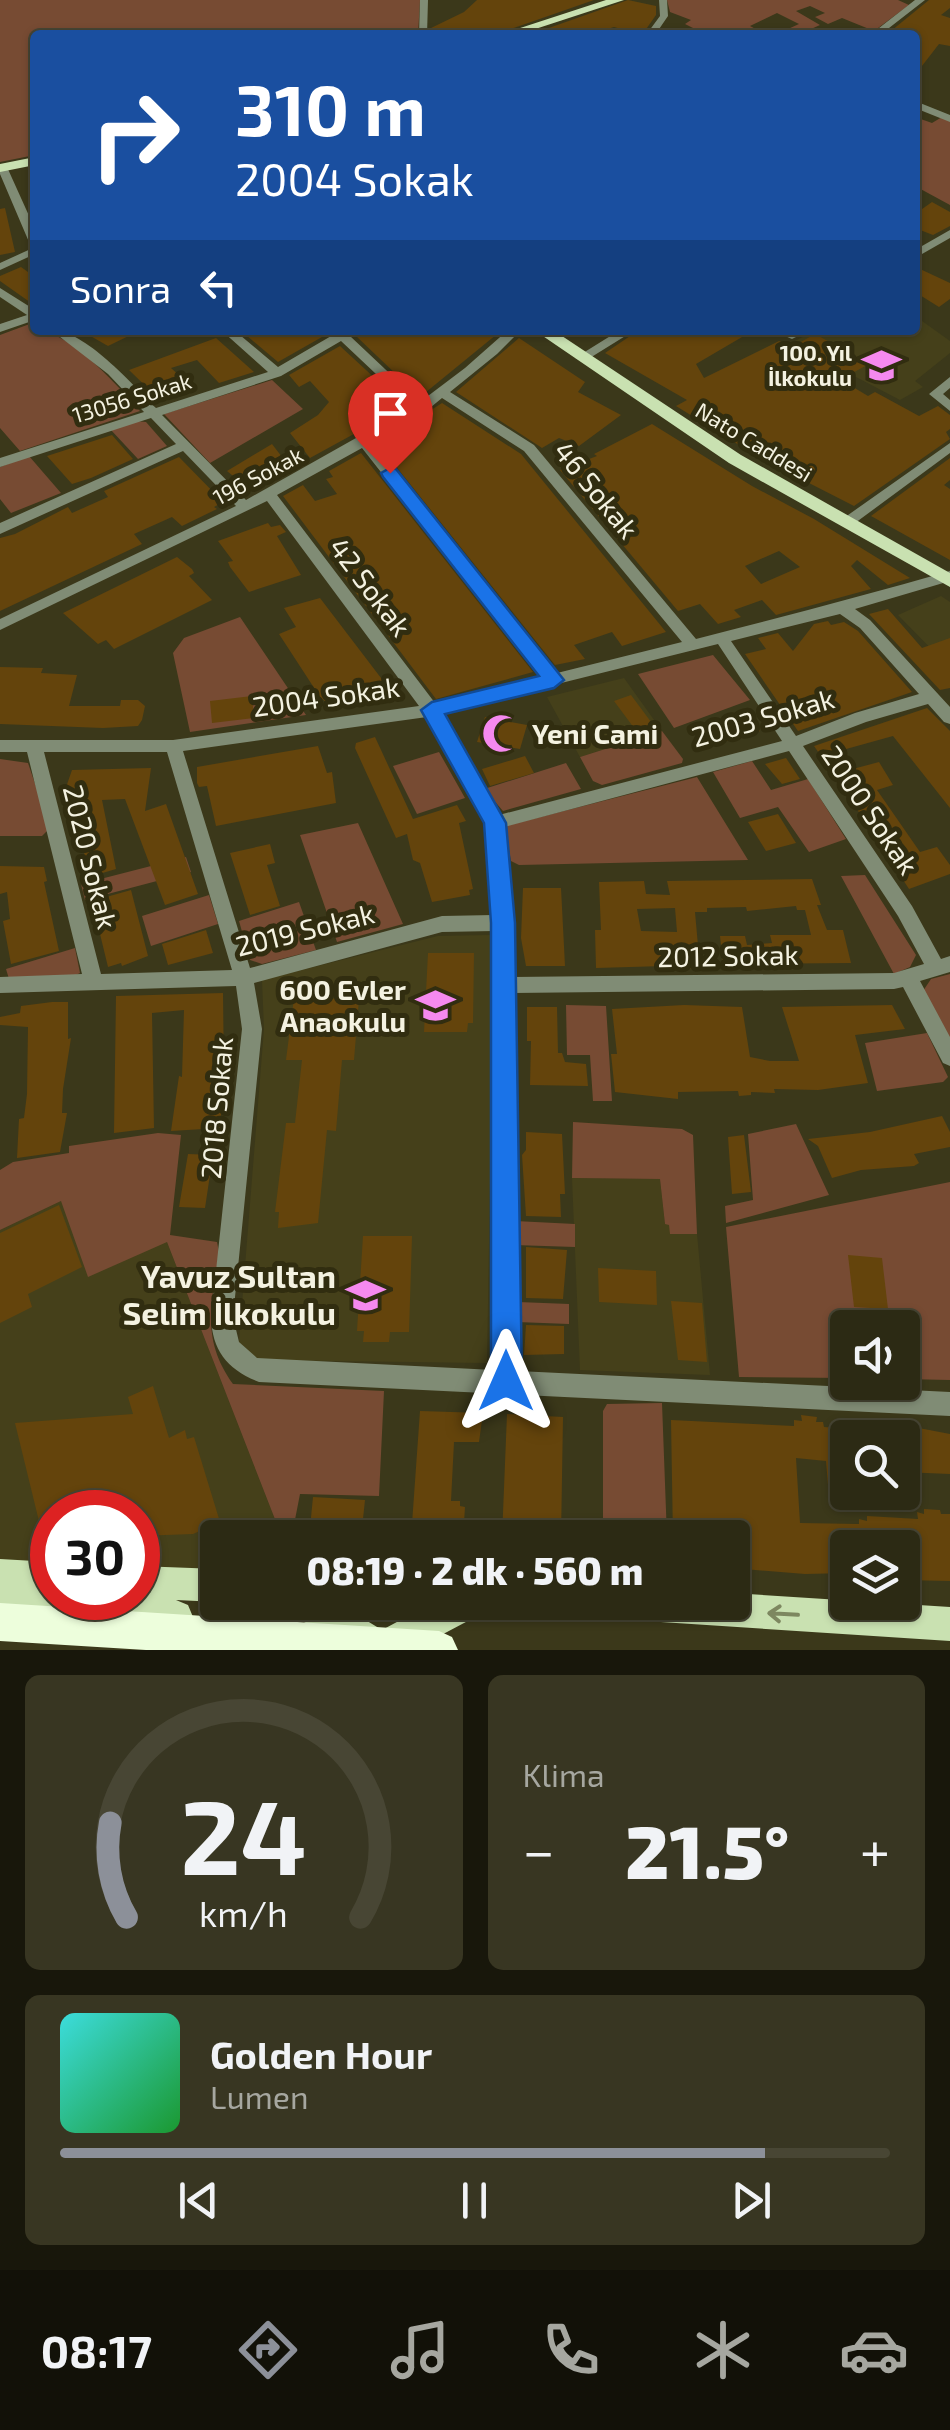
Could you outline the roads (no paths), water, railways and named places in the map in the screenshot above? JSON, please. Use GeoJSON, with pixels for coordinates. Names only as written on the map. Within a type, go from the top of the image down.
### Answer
{"type":"FeatureCollection","features":[{"type":"Feature","properties":{"kind":"highway"},"geometry":{"type":"LineString","coordinates":[[0,1622],[439,1650]]}},
{"type":"Feature","properties":{"kind":"main road"},"geometry":{"type":"LineString","coordinates":[[522,30],[618,0]]}},
{"type":"Feature","properties":{"kind":"main road"},"geometry":{"type":"LineString","coordinates":[[1,168],[30,162]]}},
{"type":"Feature","properties":{"kind":"main road","name":"Nato Caddesi"},"geometry":{"type":"LineString","coordinates":[[549,335],[736,460],[948,578]]}},
{"type":"Feature","properties":{"kind":"main road"},"geometry":{"type":"LineString","coordinates":[[0,1575],[30,1577]]}},
{"type":"Feature","properties":{"kind":"main road"},"geometry":{"type":"LineString","coordinates":[[160,1583],[200,1585]]}},
{"type":"Feature","properties":{"kind":"main road"},"geometry":{"type":"LineString","coordinates":[[0,1605],[130,1610],[384,1647],[435,1620]]}},
{"type":"Feature","properties":{"kind":"main road"},"geometry":{"type":"LineString","coordinates":[[750,1611],[950,1624]]}},
{"type":"Feature","properties":{"kind":"main road"},"geometry":{"type":"LineString","coordinates":[[334,1620],[384,1647]]}},
{"type":"Feature","properties":{"kind":"street"},"geometry":{"type":"LineString","coordinates":[[423,30],[424,0]]}},
{"type":"Feature","properties":{"kind":"street"},"geometry":{"type":"LineString","coordinates":[[654,30],[664,16],[663,0]]}},
{"type":"Feature","properties":{"kind":"street"},"geometry":{"type":"LineString","coordinates":[[881,30],[920,0]]}},
{"type":"Feature","properties":{"kind":"street"},"geometry":{"type":"LineString","coordinates":[[920,106],[949,118]]}},
{"type":"Feature","properties":{"kind":"street"},"geometry":{"type":"LineString","coordinates":[[1,168],[30,231]]}},
{"type":"Feature","properties":{"kind":"street"},"geometry":{"type":"LineString","coordinates":[[920,253],[950,233]]}},
{"type":"Feature","properties":{"kind":"street"},"geometry":{"type":"LineString","coordinates":[[0,268],[30,253]]}},
{"type":"Feature","properties":{"kind":"street"},"geometry":{"type":"LineString","coordinates":[[0,292],[30,313]]}},
{"type":"Feature","properties":{"kind":"street"},"geometry":{"type":"LineString","coordinates":[[0,328],[30,318]]}},
{"type":"Feature","properties":{"kind":"street"},"geometry":{"type":"LineString","coordinates":[[64,335],[112,371],[244,506]]}},
{"type":"Feature","properties":{"kind":"street"},"geometry":{"type":"LineString","coordinates":[[234,335],[277,373]]}},
{"type":"Feature","properties":{"kind":"street","name":"13056 Sokak"},"geometry":{"type":"LineString","coordinates":[[7,456],[277,373],[344,335]]}},
{"type":"Feature","properties":{"kind":"street"},"geometry":{"type":"LineString","coordinates":[[349,335],[420,408]]}},
{"type":"Feature","properties":{"kind":"street","name":"196 Sokak"},"geometry":{"type":"LineString","coordinates":[[0,625],[269,494],[364,442],[442,394],[509,335]]}},
{"type":"Feature","properties":{"kind":"street"},"geometry":{"type":"LineString","coordinates":[[581,358],[620,335]]}},
{"type":"Feature","properties":{"kind":"street"},"geometry":{"type":"LineString","coordinates":[[950,381],[936,396],[950,407]]}},
{"type":"Feature","properties":{"kind":"street","name":"46 Sokak"},"geometry":{"type":"LineString","coordinates":[[442,394],[529,448],[690,643]]}},
{"type":"Feature","properties":{"kind":"street"},"geometry":{"type":"LineString","coordinates":[[364,442],[554,680]]}},
{"type":"Feature","properties":{"kind":"street"},"geometry":{"type":"LineString","coordinates":[[0,528],[184,446]]}},
{"type":"Feature","properties":{"kind":"street"},"geometry":{"type":"LineString","coordinates":[[846,523],[950,447]]}},
{"type":"Feature","properties":{"kind":"street","name":"42 Sokak"},"geometry":{"type":"LineString","coordinates":[[269,494],[432,710],[495,823]]}},
{"type":"Feature","properties":{"kind":"street","name":"2004 Sokak"},"geometry":{"type":"LineString","coordinates":[[0,746],[173,746],[432,710],[948,578]]}},
{"type":"Feature","properties":{"kind":"street"},"geometry":{"type":"LineString","coordinates":[[842,608],[865,624],[950,718]]}},
{"type":"Feature","properties":{"kind":"street","name":"2000 Sokak"},"geometry":{"type":"LineString","coordinates":[[720,636],[943,966]]}},
{"type":"Feature","properties":{"kind":"street","name":"2003 Sokak"},"geometry":{"type":"LineString","coordinates":[[495,823],[696,766],[792,744],[860,717],[931,697]]}},
{"type":"Feature","properties":{"kind":"street","name":"2020 Sokak"},"geometry":{"type":"LineString","coordinates":[[34,746],[93,981]]}},
{"type":"Feature","properties":{"kind":"street","name":"2018 Sokak"},"geometry":{"type":"LineString","coordinates":[[173,746],[244,978],[252,1029],[222,1317],[226,1342],[238,1360],[259,1370],[506,1381]]}},
{"type":"Feature","properties":{"kind":"street"},"geometry":{"type":"LineString","coordinates":[[495,823],[503,923],[506,1381],[950,1404]]}},
{"type":"Feature","properties":{"kind":"street","name":"2019 Sokak"},"geometry":{"type":"LineString","coordinates":[[0,985],[244,978],[442,924],[503,923]]}},
{"type":"Feature","properties":{"kind":"street","name":"2012 Sokak"},"geometry":{"type":"LineString","coordinates":[[504,985],[700,986],[894,980],[943,966]]}},
{"type":"Feature","properties":{"kind":"street"},"geometry":{"type":"LineString","coordinates":[[907,976],[950,1057]]}},
{"type":"Feature","properties":{"kind":"place","name":"100. Yıl İlkokulu"},"geometry":{"type":"Point","coordinates":[882,366]}},
{"type":"Feature","properties":{"kind":"place","name":"Yeni Cami"},"geometry":{"type":"Point","coordinates":[502,734]}},
{"type":"Feature","properties":{"kind":"place","name":"600 Evler Anaokulu"},"geometry":{"type":"Point","coordinates":[436,1006]}},
{"type":"Feature","properties":{"kind":"place","name":"Yavuz Sultan Selim İlkokulu"},"geometry":{"type":"Point","coordinates":[366,1295]}}]}
